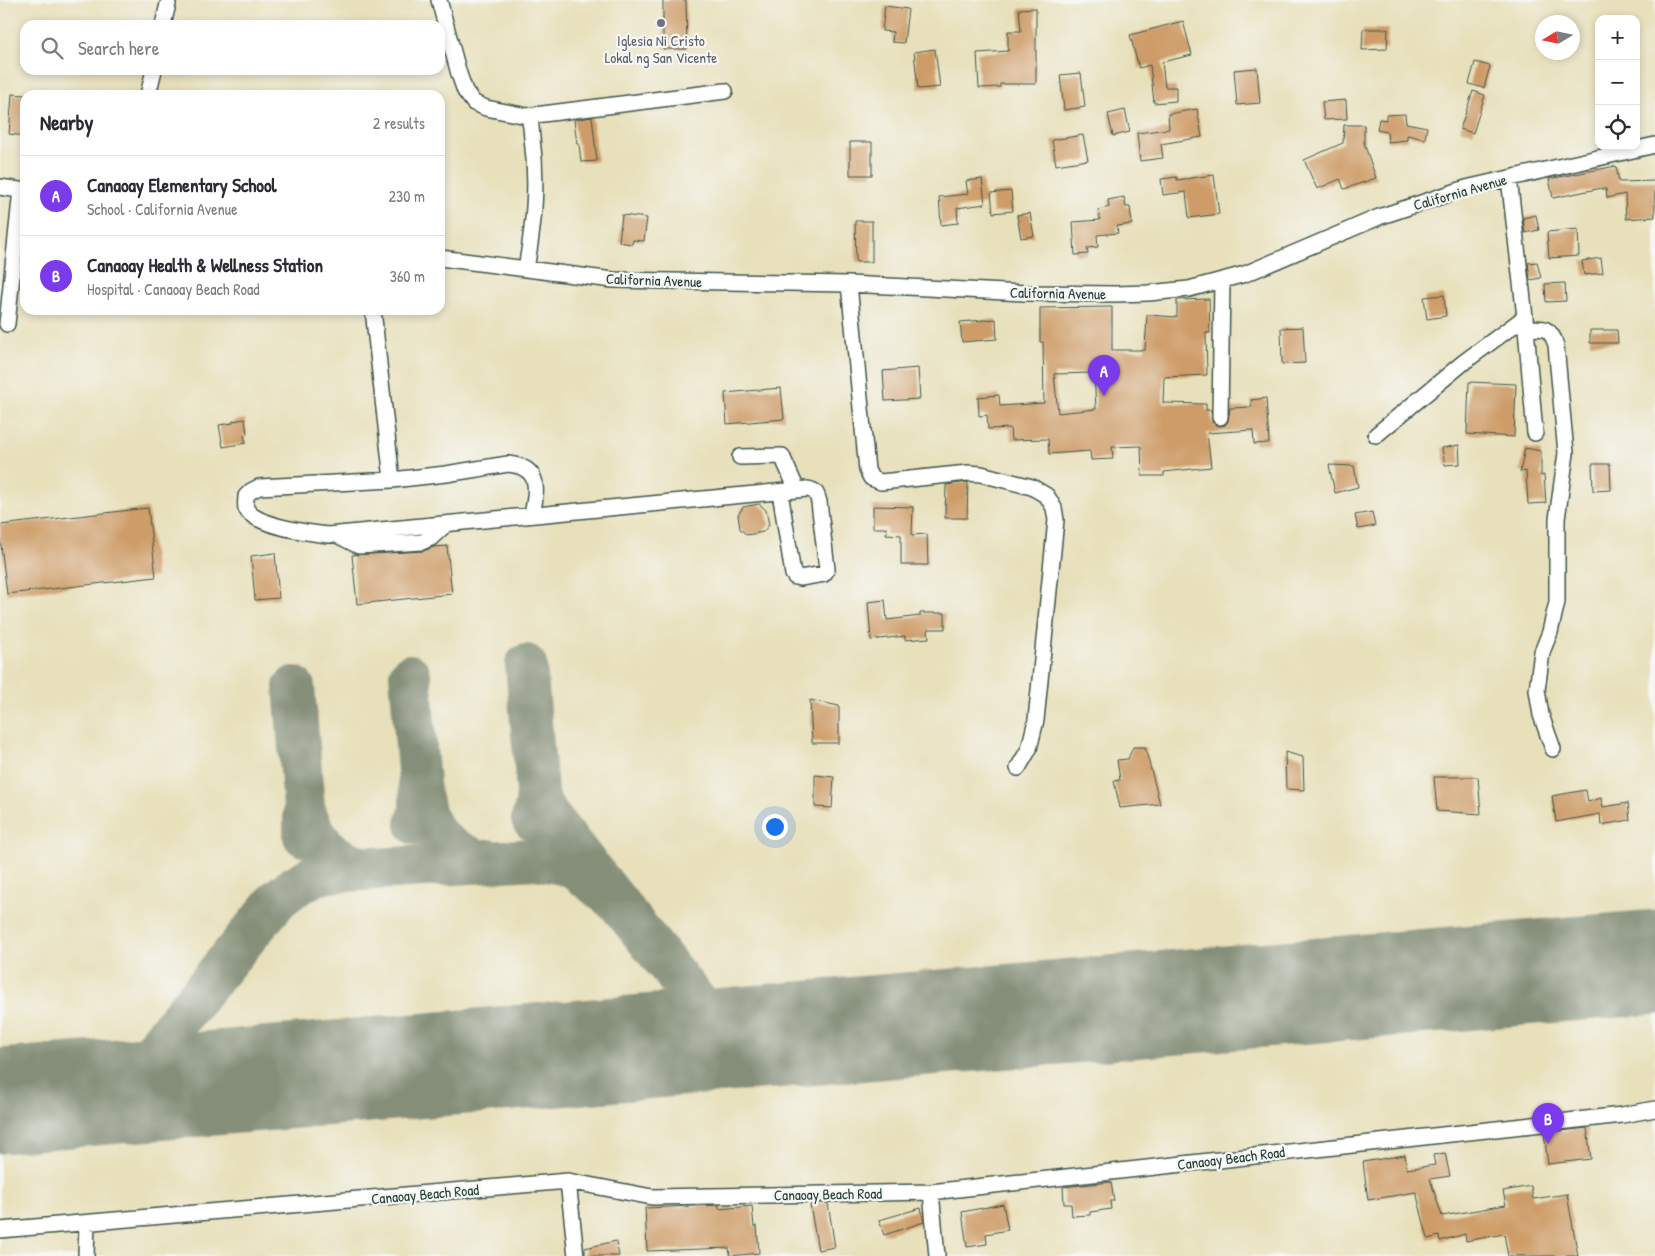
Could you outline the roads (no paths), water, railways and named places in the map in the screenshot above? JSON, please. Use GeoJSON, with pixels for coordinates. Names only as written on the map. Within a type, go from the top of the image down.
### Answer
{"type":"FeatureCollection","features":[{"type":"Feature","properties":{"kind":"street"},"geometry":{"type":"LineString","coordinates":[[439,0],[444,20]]}},
{"type":"Feature","properties":{"kind":"street"},"geometry":{"type":"LineString","coordinates":[[164,20],[168,4]]}},
{"type":"Feature","properties":{"kind":"street"},"geometry":{"type":"LineString","coordinates":[[445,22],[465,91],[474,103],[486,108],[527,116],[725,91]]}},
{"type":"Feature","properties":{"kind":"street"},"geometry":{"type":"LineString","coordinates":[[149,90],[153,75]]}},
{"type":"Feature","properties":{"kind":"street"},"geometry":{"type":"LineString","coordinates":[[526,268],[535,200],[535,161],[530,122],[527,116]]}},
{"type":"Feature","properties":{"kind":"street","name":"California Avenue"},"geometry":{"type":"LineString","coordinates":[[445,259],[613,280],[849,284],[1026,293],[1114,294],[1189,289],[1245,274],[1414,204],[1466,188],[1655,145]]}},
{"type":"Feature","properties":{"kind":"street"},"geometry":{"type":"LineString","coordinates":[[1509,178],[1526,323],[1535,433]]}},
{"type":"Feature","properties":{"kind":"street"},"geometry":{"type":"LineString","coordinates":[[0,187],[20,190]]}},
{"type":"Feature","properties":{"kind":"street"},"geometry":{"type":"LineString","coordinates":[[7,324],[20,215]]}},
{"type":"Feature","properties":{"kind":"street"},"geometry":{"type":"LineString","coordinates":[[1220,417],[1222,281]]}},
{"type":"Feature","properties":{"kind":"street"},"geometry":{"type":"LineString","coordinates":[[849,284],[867,470],[871,478],[881,482],[940,475],[981,474],[1032,487],[1047,496],[1054,508],[1056,520],[1036,720],[1029,748],[1018,768]]}},
{"type":"Feature","properties":{"kind":"street"},"geometry":{"type":"LineString","coordinates":[[374,315],[392,480]]}},
{"type":"Feature","properties":{"kind":"street"},"geometry":{"type":"LineString","coordinates":[[1376,434],[1464,362],[1526,323],[1541,327],[1553,335],[1556,345],[1566,453],[1557,520],[1556,602],[1550,632],[1542,652],[1537,690],[1541,715],[1552,749]]}},
{"type":"Feature","properties":{"kind":"street"},"geometry":{"type":"LineString","coordinates":[[740,457],[782,456],[797,490]]}},
{"type":"Feature","properties":{"kind":"street"},"geometry":{"type":"LineString","coordinates":[[532,514],[536,487],[534,478],[528,470],[518,465],[508,464],[392,480],[259,487],[246,496],[246,508],[252,515],[262,521],[291,530],[337,535],[532,514],[808,488],[816,493],[819,502],[827,569],[824,574],[800,578],[795,577],[793,574],[780,492]]}},
{"type":"Feature","properties":{"kind":"street","name":"Canaoay Beach Road"},"geometry":{"type":"LineString","coordinates":[[0,1230],[568,1182],[652,1197],[931,1192],[1622,1115],[1655,1109]]}},
{"type":"Feature","properties":{"kind":"street"},"geometry":{"type":"LineString","coordinates":[[568,1182],[576,1256]]}},
{"type":"Feature","properties":{"kind":"street"},"geometry":{"type":"LineString","coordinates":[[931,1192],[937,1256]]}},
{"type":"Feature","properties":{"kind":"street"},"geometry":{"type":"LineString","coordinates":[[86,1256],[87,1223]]}},
{"type":"Feature","properties":{"kind":"place","name":"Iglesia Ni Cristo Lokal ng San Vicente"},"geometry":{"type":"Point","coordinates":[661,23]}},
{"type":"Feature","properties":{"kind":"place","name":"Canaoay Elementary School"},"geometry":{"type":"Point","coordinates":[1104,396]}},
{"type":"Feature","properties":{"kind":"place","name":"Canaoay Health & Wellness Station"},"geometry":{"type":"Point","coordinates":[1548,1144]}}]}
